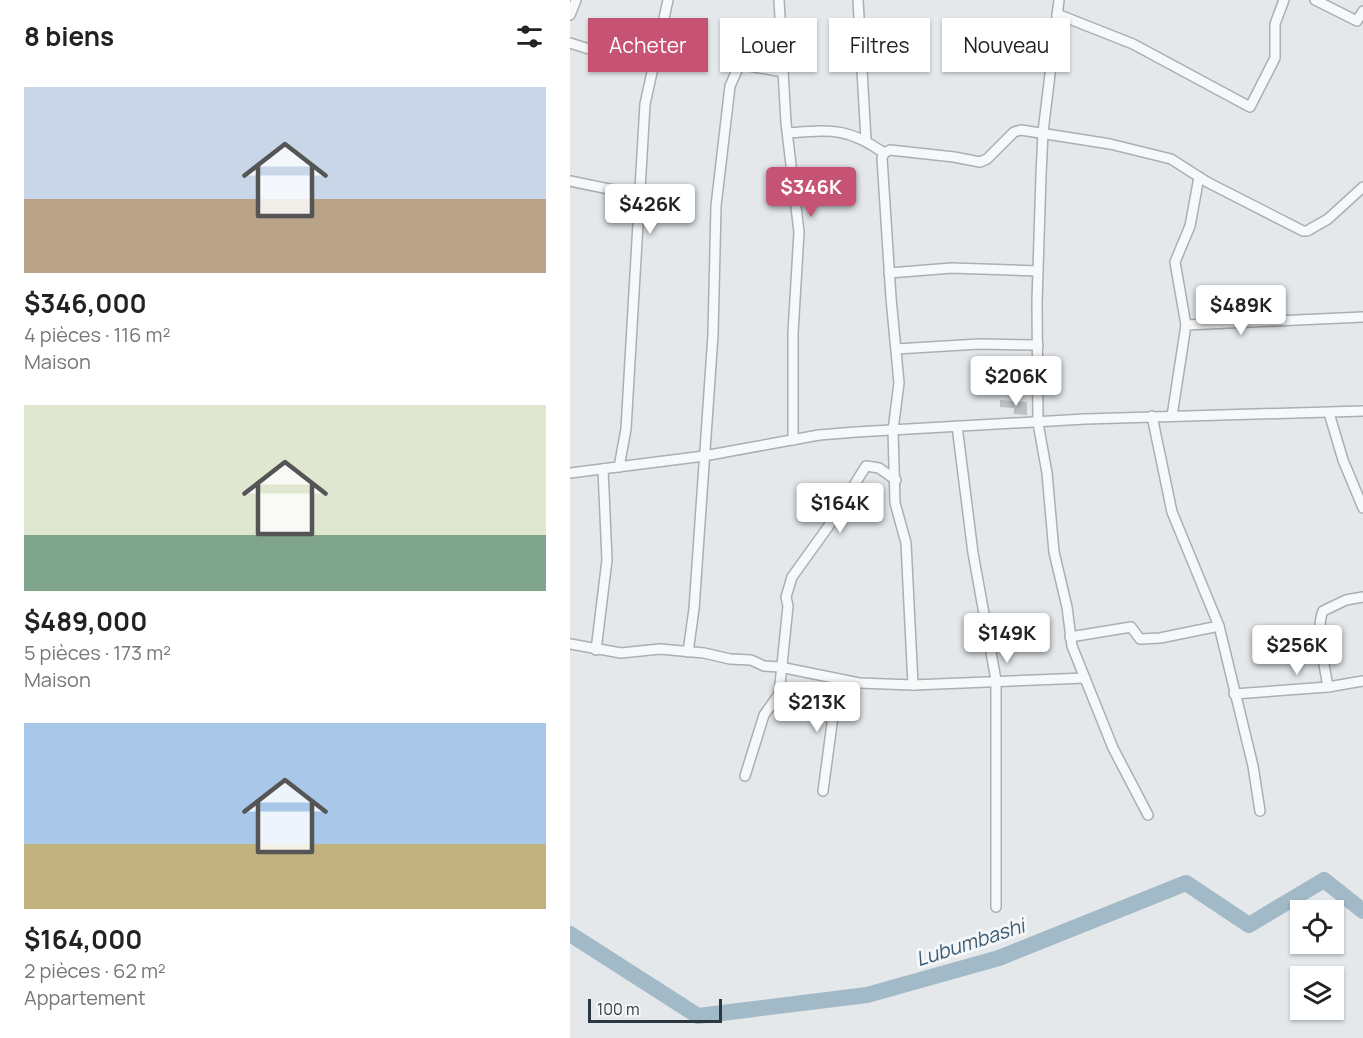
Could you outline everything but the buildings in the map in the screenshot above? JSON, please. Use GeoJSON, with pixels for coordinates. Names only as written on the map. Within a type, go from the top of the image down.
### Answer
{"type":"FeatureCollection","features":[{"type":"Feature","properties":{"kind":"street"},"geometry":{"type":"LineString","coordinates":[[570,15],[576,0]]}},
{"type":"Feature","properties":{"kind":"street"},"geometry":{"type":"LineString","coordinates":[[664,18],[668,0]]}},
{"type":"Feature","properties":{"kind":"street"},"geometry":{"type":"LineString","coordinates":[[779,0],[780,18]]}},
{"type":"Feature","properties":{"kind":"street"},"geometry":{"type":"LineString","coordinates":[[858,0],[866,140]]}},
{"type":"Feature","properties":{"kind":"street"},"geometry":{"type":"LineString","coordinates":[[1059,0],[1043,132],[1038,271],[1038,423],[1047,473],[1054,552],[1067,607],[1070,637],[1075,656],[1113,748],[1148,815]]}},
{"type":"Feature","properties":{"kind":"street"},"geometry":{"type":"LineString","coordinates":[[1057,14],[1133,44],[1250,107],[1275,58],[1275,24],[1284,0]]}},
{"type":"Feature","properties":{"kind":"street"},"geometry":{"type":"LineString","coordinates":[[1315,0],[1360,23],[1363,11]]}},
{"type":"Feature","properties":{"kind":"street"},"geometry":{"type":"LineString","coordinates":[[570,43],[588,49]]}},
{"type":"Feature","properties":{"kind":"street"},"geometry":{"type":"LineString","coordinates":[[619,467],[626,429],[638,195],[645,104],[651,72]]}},
{"type":"Feature","properties":{"kind":"street"},"geometry":{"type":"LineString","coordinates":[[688,652],[694,609],[713,335],[716,206],[730,86],[736,72]]}},
{"type":"Feature","properties":{"kind":"street"},"geometry":{"type":"LineString","coordinates":[[783,72],[799,231],[793,333],[794,440]]}},
{"type":"Feature","properties":{"kind":"street"},"geometry":{"type":"LineString","coordinates":[[788,133],[829,130],[850,133],[866,140],[884,153]]}},
{"type":"Feature","properties":{"kind":"street"},"geometry":{"type":"LineString","coordinates":[[913,685],[906,543],[895,503],[893,430],[899,383],[889,273],[882,158],[884,153],[890,150],[980,162],[987,159],[1014,132],[1043,132],[1154,153],[1171,159],[1199,177],[1303,231],[1328,219],[1363,187]]}},
{"type":"Feature","properties":{"kind":"street"},"geometry":{"type":"LineString","coordinates":[[1172,416],[1186,325],[1176,257],[1190,226],[1199,177]]}},
{"type":"Feature","properties":{"kind":"street"},"geometry":{"type":"LineString","coordinates":[[570,181],[638,195]]}},
{"type":"Feature","properties":{"kind":"street"},"geometry":{"type":"LineString","coordinates":[[889,273],[952,268],[1038,271]]}},
{"type":"Feature","properties":{"kind":"street"},"geometry":{"type":"LineString","coordinates":[[1186,325],[1363,317]]}},
{"type":"Feature","properties":{"kind":"street"},"geometry":{"type":"LineString","coordinates":[[896,349],[979,344],[1038,345]]}},
{"type":"Feature","properties":{"kind":"street"},"geometry":{"type":"LineString","coordinates":[[570,473],[704,456],[819,435],[1152,416],[1363,411]]}},
{"type":"Feature","properties":{"kind":"street"},"geometry":{"type":"LineString","coordinates":[[1329,413],[1343,460],[1363,508]]}},
{"type":"Feature","properties":{"kind":"street"},"geometry":{"type":"LineString","coordinates":[[1152,416],[1172,512],[1219,626],[1253,766],[1260,811]]}},
{"type":"Feature","properties":{"kind":"street"},"geometry":{"type":"LineString","coordinates":[[957,426],[973,553],[996,681],[996,907]]}},
{"type":"Feature","properties":{"kind":"street"},"geometry":{"type":"LineString","coordinates":[[745,776],[764,715],[778,694],[788,606],[786,597],[792,577],[828,527],[866,466],[879,468],[896,480]]}},
{"type":"Feature","properties":{"kind":"street"},"geometry":{"type":"LineString","coordinates":[[596,650],[607,560],[603,469]]}},
{"type":"Feature","properties":{"kind":"street"},"geometry":{"type":"LineString","coordinates":[[1328,687],[1319,627],[1320,616],[1323,611],[1338,604],[1363,597]]}},
{"type":"Feature","properties":{"kind":"street"},"geometry":{"type":"LineString","coordinates":[[1070,637],[1131,627],[1140,639],[1160,638],[1219,626]]}},
{"type":"Feature","properties":{"kind":"street"},"geometry":{"type":"LineString","coordinates":[[570,644],[621,653],[660,649],[751,660],[764,666],[780,667],[859,683],[913,685],[1085,678]]}},
{"type":"Feature","properties":{"kind":"street"},"geometry":{"type":"LineString","coordinates":[[823,792],[838,679]]}},
{"type":"Feature","properties":{"kind":"street"},"geometry":{"type":"LineString","coordinates":[[1234,694],[1328,687],[1363,681]]}},
{"type":"Feature","properties":{"kind":"waterway","name":"Lubumbashi"},"geometry":{"type":"LineString","coordinates":[[570,934],[698,1016],[867,995],[999,958],[1186,883],[1249,925],[1324,880],[1363,911]]}}]}
